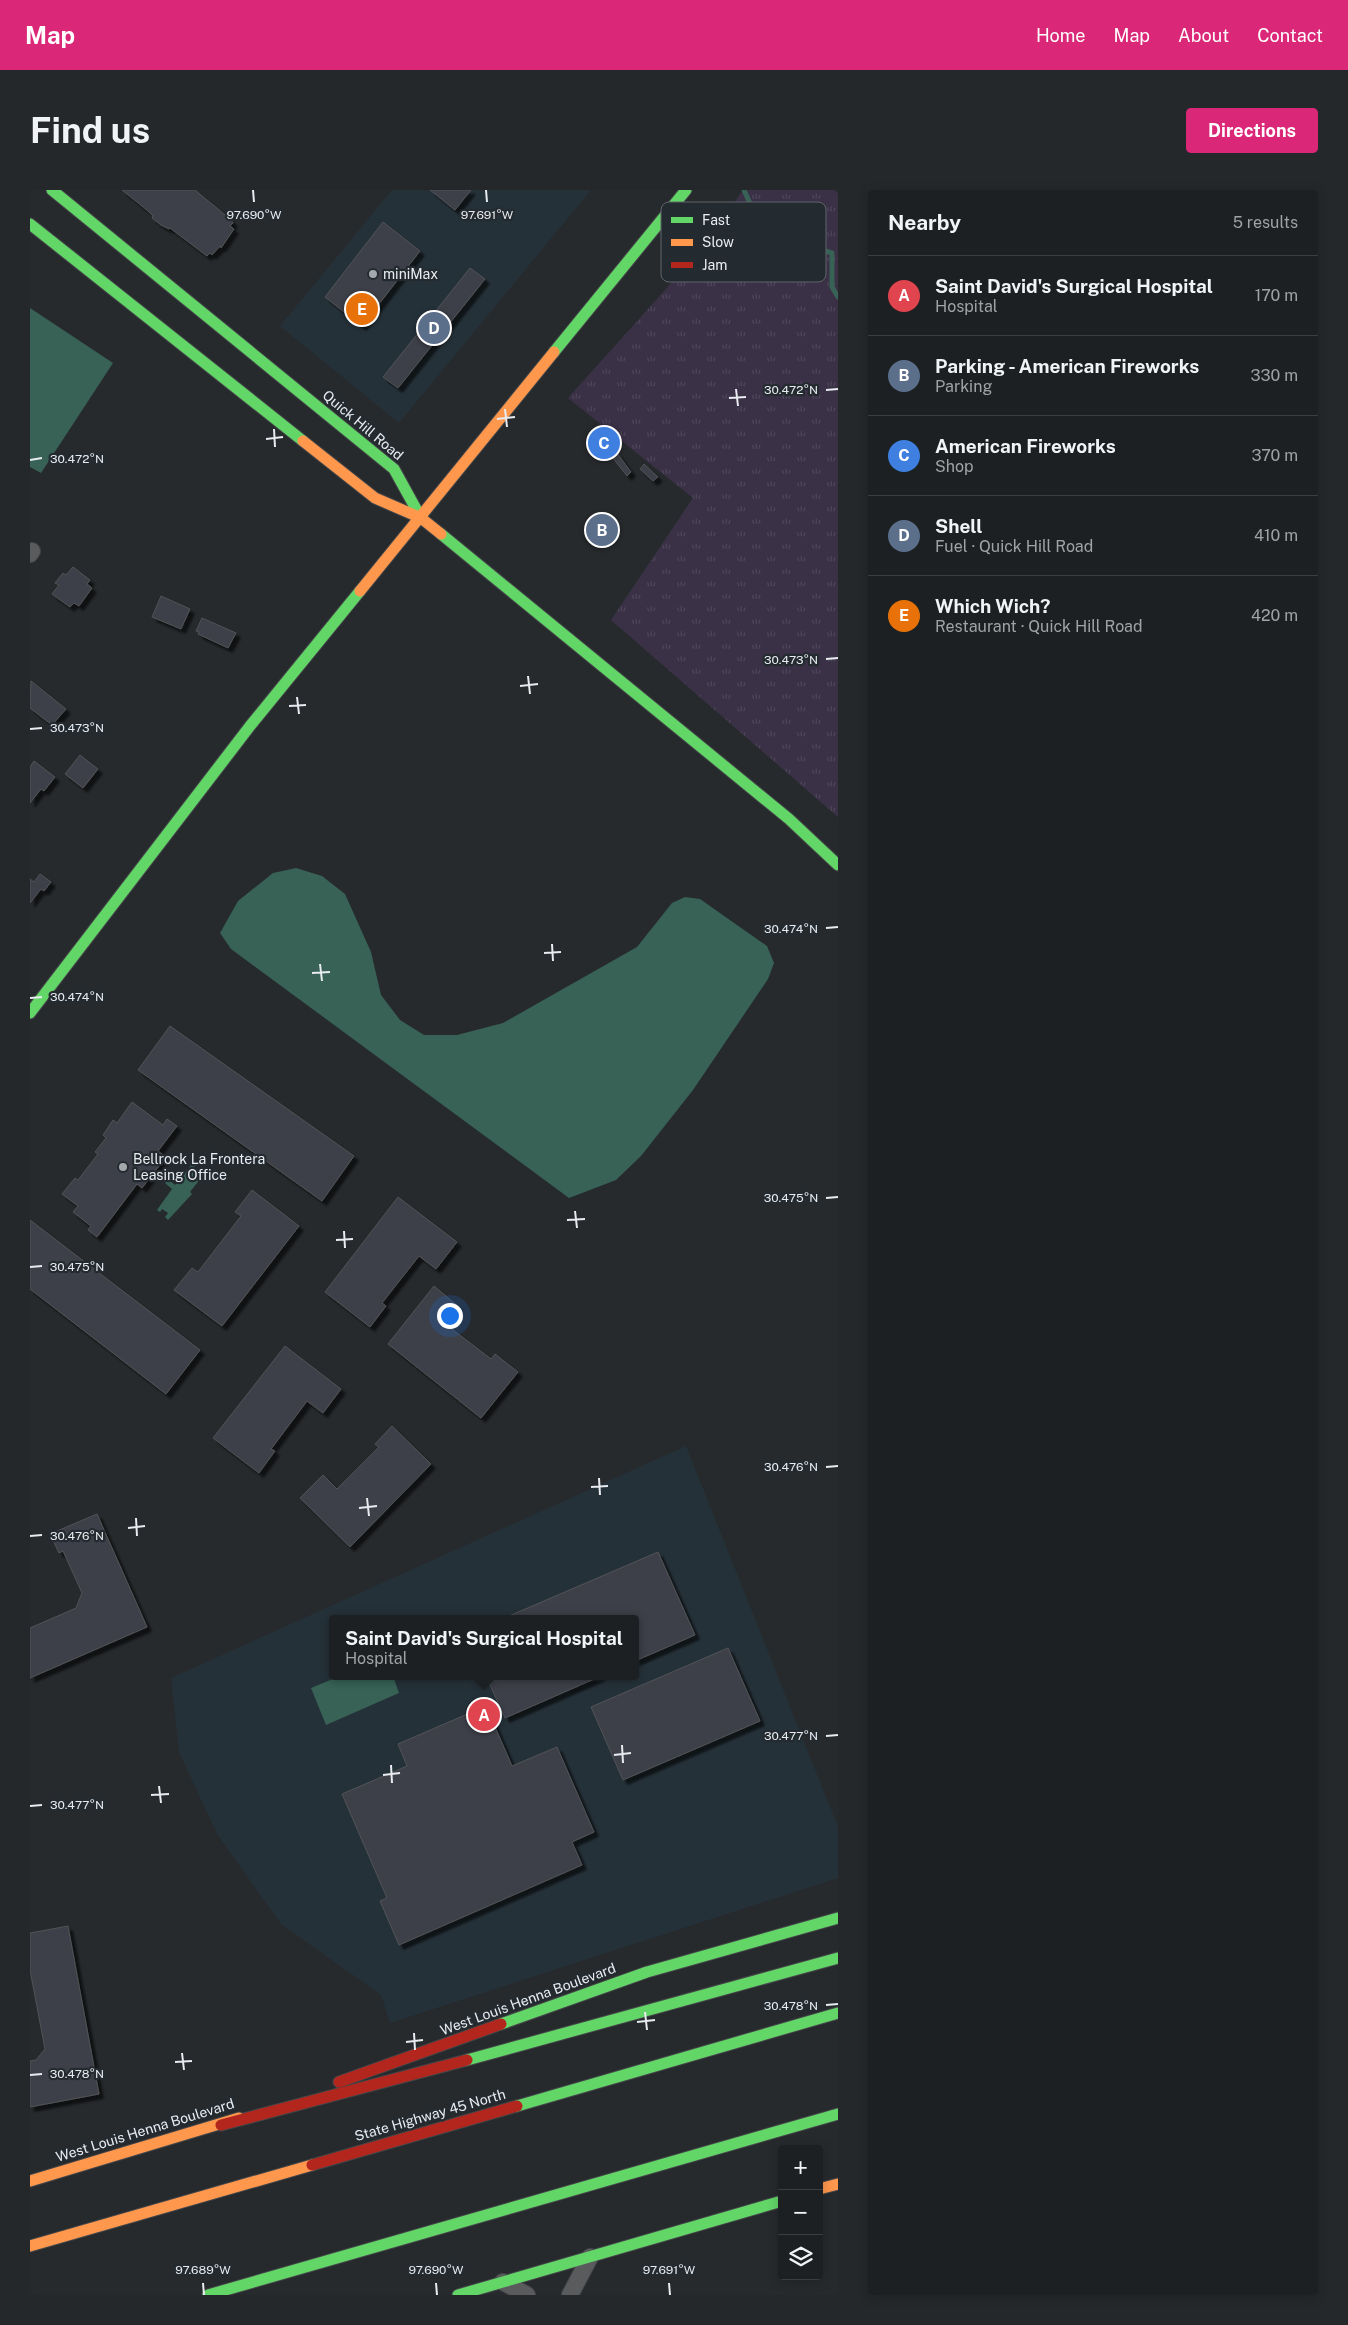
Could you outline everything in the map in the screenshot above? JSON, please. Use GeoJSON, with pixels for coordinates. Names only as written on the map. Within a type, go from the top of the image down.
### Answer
{"type":"FeatureCollection","features":[{"type":"Feature","properties":{"kind":"main road","name":"Quick Hill Road"},"geometry":{"type":"LineString","coordinates":[[52,190],[213,327],[394,469],[421,518]]}},
{"type":"Feature","properties":{"kind":"main road"},"geometry":{"type":"LineString","coordinates":[[676,202],[686,190]]}},
{"type":"Feature","properties":{"kind":"main road"},"geometry":{"type":"LineString","coordinates":[[30,1013],[250,726],[661,221]]}},
{"type":"Feature","properties":{"kind":"main road"},"geometry":{"type":"LineString","coordinates":[[30,224],[194,348],[375,498],[421,518],[789,819],[838,865]]}},
{"type":"Feature","properties":{"kind":"main road","name":"West Louis Henna Boulevard"},"geometry":{"type":"LineString","coordinates":[[30,2181],[221,2125],[647,1972],[838,1918]]}},
{"type":"Feature","properties":{"kind":"main road"},"geometry":{"type":"LineString","coordinates":[[221,2125],[595,2026],[838,1958]]}},
{"type":"Feature","properties":{"kind":"main road","name":"State Highway 45 North"},"geometry":{"type":"LineString","coordinates":[[30,2246],[838,2013]]}},
{"type":"Feature","properties":{"kind":"main road"},"geometry":{"type":"LineString","coordinates":[[208,2295],[838,2114]]}},
{"type":"Feature","properties":{"kind":"main road"},"geometry":{"type":"LineString","coordinates":[[823,2188],[838,2184]]}},
{"type":"Feature","properties":{"kind":"main road"},"geometry":{"type":"LineString","coordinates":[[458,2295],[778,2201]]}},
{"type":"Feature","properties":{"kind":"street"},"geometry":{"type":"LineString","coordinates":[[570,2295],[590,2257]]}},
{"type":"Feature","properties":{"kind":"street"},"geometry":{"type":"LineString","coordinates":[[503,2282],[527,2295]]}},
{"type":"Feature","properties":{"kind":"shaded area"},"geometry":{"type":"Polygon","coordinates":[[[392,190],[591,190],[399,423],[280,326],[392,190]]]}},
{"type":"Feature","properties":{"kind":"shaded area"},"geometry":{"type":"Polygon","coordinates":[[[30,308],[113,363],[41,473],[30,467],[30,308]]]}},
{"type":"Feature","properties":{"kind":"shaded area"},"geometry":{"type":"Polygon","coordinates":[[[296,868],[322,876],[345,894],[371,952],[381,995],[400,1020],[424,1035],[457,1035],[503,1023],[637,947],[672,903],[685,897],[700,899],[767,946],[774,963],[768,979],[693,1090],[641,1156],[616,1180],[569,1198],[231,949],[220,933],[238,901],[273,873],[296,868]]]}},
{"type":"Feature","properties":{"kind":"shaded area"},"geometry":{"type":"Polygon","coordinates":[[[192,1164],[195,1166],[192,1171],[198,1175],[202,1171],[205,1173],[190,1192],[192,1194],[168,1220],[165,1217],[168,1213],[162,1209],[160,1212],[157,1210],[172,1189],[165,1183],[168,1179],[175,1185],[192,1164]]]}},
{"type":"Feature","properties":{"kind":"shaded area"},"geometry":{"type":"Polygon","coordinates":[[[686,1446],[838,1827],[838,1878],[390,2023],[381,1995],[281,1924],[217,1834],[179,1752],[171,1678],[686,1446]]]}},
{"type":"Feature","properties":{"kind":"shaded area"},"geometry":{"type":"Polygon","coordinates":[[[330,1680],[394,1680],[399,1693],[326,1725],[311,1688],[330,1680]]]}},
{"type":"Feature","properties":{"kind":"green space"},"geometry":{"type":"Polygon","coordinates":[[[743,190],[838,190],[838,817],[611,620],[693,498],[568,398],[672,282],[826,282],[826,202],[735,202],[743,190]]]}},
{"type":"Feature","properties":{"kind":"building"},"geometry":{"type":"Polygon","coordinates":[[[122,190],[195,190],[230,219],[233,223],[230,226],[234,229],[221,248],[220,246],[212,255],[210,253],[207,256],[170,228],[161,225],[152,218],[153,216],[147,210],[122,190]]]}},
{"type":"Feature","properties":{"kind":"building"},"geometry":{"type":"Polygon","coordinates":[[[430,190],[471,190],[455,210],[430,190]]]}},
{"type":"Feature","properties":{"kind":"building","name":"miniMax"},"geometry":{"type":"Polygon","coordinates":[[[383,222],[420,251],[362,326],[325,297],[383,222]]]}},
{"type":"Feature","properties":{"kind":"building"},"geometry":{"type":"Polygon","coordinates":[[[470,268],[485,279],[398,388],[383,377],[470,268]]]}},
{"type":"Feature","properties":{"kind":"building"},"geometry":{"type":"Polygon","coordinates":[[[600,433],[614,450],[609,454],[594,437],[600,433]]]}},
{"type":"Feature","properties":{"kind":"building"},"geometry":{"type":"Polygon","coordinates":[[[617,453],[631,472],[627,476],[612,457],[617,453]]]}},
{"type":"Feature","properties":{"kind":"building"},"geometry":{"type":"Polygon","coordinates":[[[644,464],[658,477],[653,481],[640,469],[644,464]]]}},
{"type":"Feature","properties":{"kind":"building"},"geometry":{"type":"Polygon","coordinates":[[[73,567],[90,580],[87,584],[92,588],[79,606],[74,603],[70,607],[52,594],[59,585],[55,583],[63,573],[66,575],[73,567]]]}},
{"type":"Feature","properties":{"kind":"building"},"geometry":{"type":"Polygon","coordinates":[[[161,596],[190,609],[181,629],[152,617],[161,596]]]}},
{"type":"Feature","properties":{"kind":"building"},"geometry":{"type":"Polygon","coordinates":[[[202,618],[236,633],[228,648],[198,634],[199,632],[196,631],[202,618]]]}},
{"type":"Feature","properties":{"kind":"building"},"geometry":{"type":"Polygon","coordinates":[[[31,681],[66,709],[52,725],[30,708],[31,681]]]}},
{"type":"Feature","properties":{"kind":"building"},"geometry":{"type":"Polygon","coordinates":[[[80,755],[98,769],[83,788],[65,774],[80,755]]]}},
{"type":"Feature","properties":{"kind":"building"},"geometry":{"type":"Polygon","coordinates":[[[34,761],[55,777],[44,791],[41,789],[30,803],[30,767],[34,761]]]}},
{"type":"Feature","properties":{"kind":"building"},"geometry":{"type":"Polygon","coordinates":[[[40,874],[51,882],[44,891],[41,889],[30,903],[30,879],[34,882],[40,874]]]}},
{"type":"Feature","properties":{"kind":"building"},"geometry":{"type":"Polygon","coordinates":[[[170,1026],[354,1156],[322,1201],[138,1070],[170,1026]]]}},
{"type":"Feature","properties":{"kind":"building","name":"Bellrock La Frontera Leasing Office"},"geometry":{"type":"Polygon","coordinates":[[[132,1102],[163,1125],[167,1119],[177,1126],[158,1151],[166,1157],[142,1188],[137,1184],[97,1237],[88,1230],[91,1226],[73,1212],[78,1206],[62,1194],[75,1178],[78,1180],[98,1154],[95,1152],[106,1138],[103,1135],[113,1120],[117,1123],[132,1102]]]}},
{"type":"Feature","properties":{"kind":"building"},"geometry":{"type":"Polygon","coordinates":[[[252,1190],[299,1226],[222,1326],[174,1290],[192,1268],[198,1272],[241,1216],[235,1212],[252,1190]]]}},
{"type":"Feature","properties":{"kind":"building"},"geometry":{"type":"Polygon","coordinates":[[[398,1197],[457,1242],[436,1269],[419,1256],[382,1303],[386,1306],[370,1327],[325,1292],[398,1197]]]}},
{"type":"Feature","properties":{"kind":"building"},"geometry":{"type":"Polygon","coordinates":[[[30,1220],[200,1350],[166,1394],[30,1289],[30,1220]]]}},
{"type":"Feature","properties":{"kind":"building"},"geometry":{"type":"Polygon","coordinates":[[[434,1286],[458,1306],[444,1323],[491,1359],[495,1354],[518,1372],[481,1418],[388,1344],[434,1286]]]}},
{"type":"Feature","properties":{"kind":"building"},"geometry":{"type":"Polygon","coordinates":[[[285,1346],[341,1389],[323,1413],[307,1401],[271,1449],[275,1451],[259,1473],[213,1438],[285,1346]]]}},
{"type":"Feature","properties":{"kind":"building"},"geometry":{"type":"Polygon","coordinates":[[[392,1426],[431,1464],[350,1547],[300,1498],[323,1475],[337,1489],[379,1447],[375,1444],[392,1426]]]}},
{"type":"Feature","properties":{"kind":"building"},"geometry":{"type":"Polygon","coordinates":[[[97,1514],[147,1627],[30,1678],[30,1628],[76,1608],[82,1593],[63,1551],[59,1553],[50,1534],[97,1514]]]}},
{"type":"Feature","properties":{"kind":"building"},"geometry":{"type":"Polygon","coordinates":[[[658,1552],[695,1635],[639,1659],[639,1615],[511,1615],[658,1552]]]}},
{"type":"Feature","properties":{"kind":"building"},"geometry":{"type":"Polygon","coordinates":[[[728,1648],[760,1721],[623,1780],[591,1707],[728,1648]]]}},
{"type":"Feature","properties":{"kind":"building"},"geometry":{"type":"Polygon","coordinates":[[[488,1680],[592,1680],[505,1718],[488,1680]]]}},
{"type":"Feature","properties":{"kind":"building"},"geometry":{"type":"Polygon","coordinates":[[[486,1706],[512,1766],[557,1747],[594,1832],[572,1842],[582,1865],[399,1945],[380,1901],[387,1898],[342,1794],[407,1766],[398,1744],[486,1706]]]}},
{"type":"Feature","properties":{"kind":"building"},"geometry":{"type":"Polygon","coordinates":[[[68,1926],[99,2094],[30,2107],[30,2061],[36,2060],[45,2049],[30,1970],[30,1933],[68,1926]]]}},
{"type":"Feature","properties":{"kind":"waterway"},"geometry":{"type":"LineString","coordinates":[[744,190],[749,202]]}},
{"type":"Feature","properties":{"kind":"waterway"},"geometry":{"type":"LineString","coordinates":[[826,251],[832,253],[832,287],[838,297]]}},
{"type":"Feature","properties":{"kind":"traffic: fast"},"geometry":{"type":"LineString","coordinates":[[52,190],[394,469],[421,518]]}},
{"type":"Feature","properties":{"kind":"traffic: fast"},"geometry":{"type":"LineString","coordinates":[[676,202],[686,190]]}},
{"type":"Feature","properties":{"kind":"traffic: fast"},"geometry":{"type":"LineString","coordinates":[[554,352],[661,221]]}},
{"type":"Feature","properties":{"kind":"traffic: fast"},"geometry":{"type":"LineString","coordinates":[[30,224],[303,441]]}},
{"type":"Feature","properties":{"kind":"traffic: fast"},"geometry":{"type":"LineString","coordinates":[[441,534],[789,819],[838,865]]}},
{"type":"Feature","properties":{"kind":"traffic: fast"},"geometry":{"type":"LineString","coordinates":[[30,1013],[250,726],[360,591]]}},
{"type":"Feature","properties":{"kind":"traffic: fast"},"geometry":{"type":"LineString","coordinates":[[501,2024],[647,1972],[838,1918]]}},
{"type":"Feature","properties":{"kind":"traffic: fast"},"geometry":{"type":"LineString","coordinates":[[467,2060],[838,1958]]}},
{"type":"Feature","properties":{"kind":"traffic: fast"},"geometry":{"type":"LineString","coordinates":[[517,2106],[838,2013]]}},
{"type":"Feature","properties":{"kind":"traffic: fast"},"geometry":{"type":"LineString","coordinates":[[208,2295],[838,2114]]}},
{"type":"Feature","properties":{"kind":"traffic: fast"},"geometry":{"type":"LineString","coordinates":[[458,2295],[778,2202]]}},
{"type":"Feature","properties":{"kind":"traffic: slow"},"geometry":{"type":"LineString","coordinates":[[360,591],[554,352]]}},
{"type":"Feature","properties":{"kind":"traffic: slow"},"geometry":{"type":"LineString","coordinates":[[303,441],[375,498],[421,518],[441,534]]}},
{"type":"Feature","properties":{"kind":"traffic: slow"},"geometry":{"type":"LineString","coordinates":[[30,2181],[239,2118]]}},
{"type":"Feature","properties":{"kind":"traffic: slow"},"geometry":{"type":"LineString","coordinates":[[30,2246],[312,2165]]}},
{"type":"Feature","properties":{"kind":"traffic: slow"},"geometry":{"type":"LineString","coordinates":[[823,2188],[838,2184]]}},
{"type":"Feature","properties":{"kind":"traffic: jam"},"geometry":{"type":"LineString","coordinates":[[339,2082],[501,2024]]}},
{"type":"Feature","properties":{"kind":"traffic: jam"},"geometry":{"type":"LineString","coordinates":[[221,2125],[467,2060]]}},
{"type":"Feature","properties":{"kind":"traffic: jam"},"geometry":{"type":"LineString","coordinates":[[312,2165],[517,2106]]}},
{"type":"Feature","properties":{"kind":"place","name":"miniMax"},"geometry":{"type":"Point","coordinates":[373,274]}},
{"type":"Feature","properties":{"kind":"place","name":"Which Wich?"},"geometry":{"type":"Point","coordinates":[362,309]}},
{"type":"Feature","properties":{"kind":"place","name":"Shell"},"geometry":{"type":"Point","coordinates":[434,328]}},
{"type":"Feature","properties":{"kind":"place","name":"American Fireworks"},"geometry":{"type":"Point","coordinates":[604,443]}},
{"type":"Feature","properties":{"kind":"place","name":"Parking - American Fireworks"},"geometry":{"type":"Point","coordinates":[602,530]}},
{"type":"Feature","properties":{"kind":"place","name":"Bellrock La Frontera Leasing Office"},"geometry":{"type":"Point","coordinates":[123,1167]}},
{"type":"Feature","properties":{"kind":"place","name":"Saint David's Surgical Hospital"},"geometry":{"type":"Point","coordinates":[484,1715]}}]}
